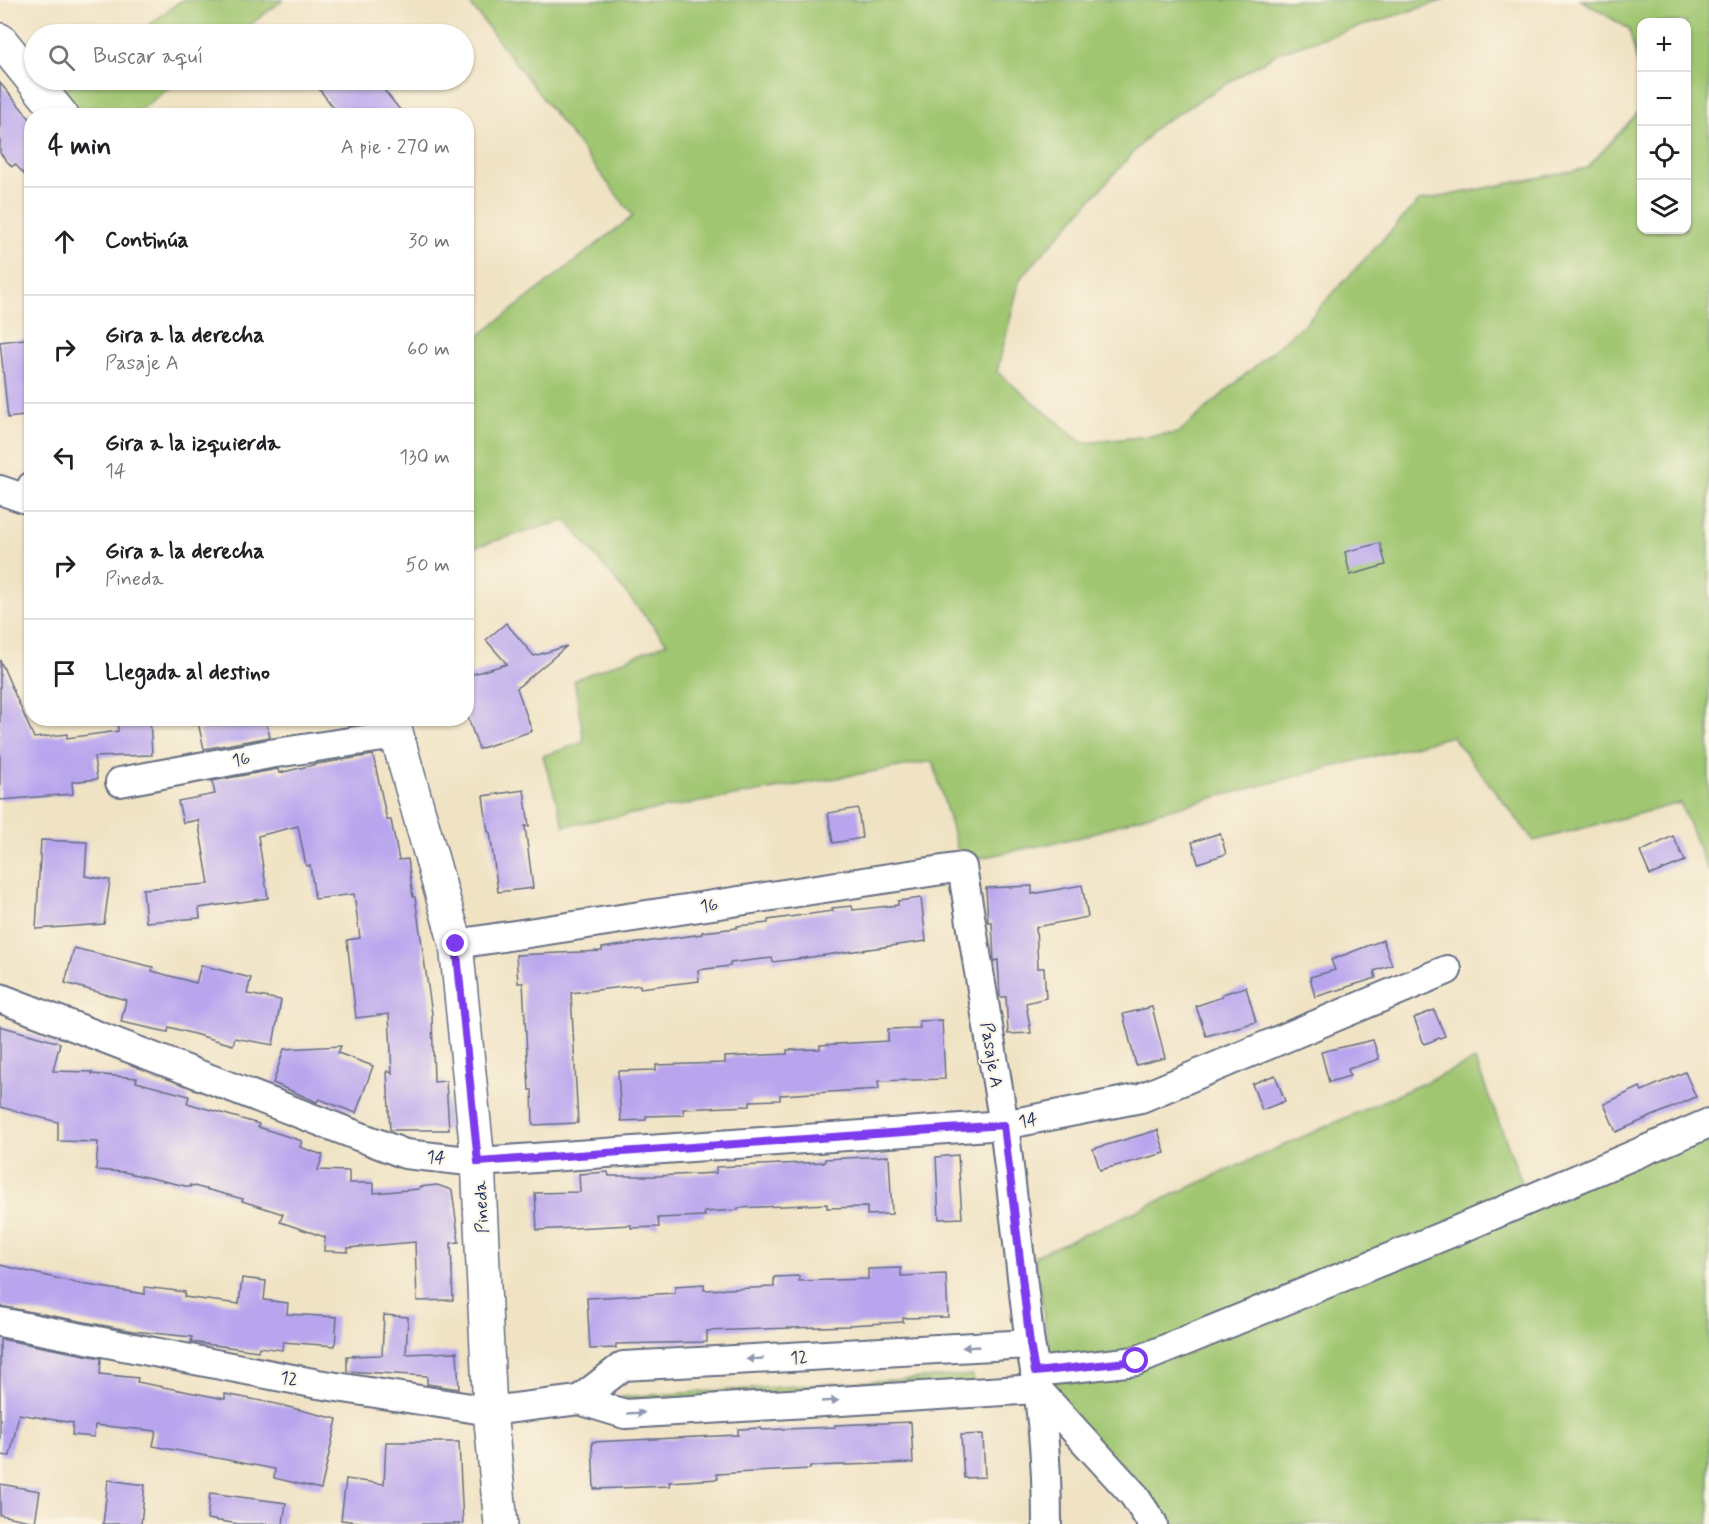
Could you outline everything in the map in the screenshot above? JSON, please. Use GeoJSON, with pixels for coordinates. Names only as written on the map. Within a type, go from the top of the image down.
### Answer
{"type":"FeatureCollection","features":[{"type":"Feature","properties":{"kind":"street"},"geometry":{"type":"LineString","coordinates":[[0,40],[24,69]]}},
{"type":"Feature","properties":{"kind":"street"},"geometry":{"type":"LineString","coordinates":[[41,90],[55,108]]}},
{"type":"Feature","properties":{"kind":"street"},"geometry":{"type":"LineString","coordinates":[[0,490],[24,498]]}},
{"type":"Feature","properties":{"kind":"street","name":"16"},"geometry":{"type":"LineString","coordinates":[[120,782],[395,727]]}},
{"type":"Feature","properties":{"kind":"street","name":"Pineda"},"geometry":{"type":"LineString","coordinates":[[395,727],[456,944],[478,1162],[490,1411],[501,1524]]}},
{"type":"Feature","properties":{"kind":"street","name":"16"},"geometry":{"type":"LineString","coordinates":[[456,944],[962,867]]}},
{"type":"Feature","properties":{"kind":"street","name":"Pasaje A"},"geometry":{"type":"LineString","coordinates":[[962,867],[1004,1125],[1036,1380],[1047,1494],[1047,1524]]}},
{"type":"Feature","properties":{"kind":"street","name":"14"},"geometry":{"type":"LineString","coordinates":[[0,998],[405,1154],[478,1162],[1004,1125],[1141,1098],[1447,969]]}},
{"type":"Feature","properties":{"kind":"street","name":"12"},"geometry":{"type":"LineString","coordinates":[[0,1322],[318,1384],[490,1411],[579,1400],[625,1414],[1036,1380],[1136,1361],[1448,1234],[1709,1123]]}},
{"type":"Feature","properties":{"kind":"street","name":"12"},"geometry":{"type":"LineString","coordinates":[[579,1400],[623,1366],[1030,1344]]}},
{"type":"Feature","properties":{"kind":"street"},"geometry":{"type":"LineString","coordinates":[[1036,1380],[1133,1494],[1154,1524]]}},
{"type":"Feature","properties":{"kind":"green space"},"geometry":{"type":"Polygon","coordinates":[[[182,0],[283,0],[251,24],[150,24],[182,0]]]}},
{"type":"Feature","properties":{"kind":"green space"},"geometry":{"type":"Polygon","coordinates":[[[467,0],[1445,0],[1279,52],[1157,126],[1020,279],[997,372],[1083,443],[1178,433],[1305,323],[1419,201],[1587,168],[1637,113],[1637,234],[1691,234],[1691,18],[1637,18],[1637,62],[1629,29],[1581,0],[1709,0],[1709,873],[1680,803],[1534,841],[1452,736],[1147,815],[1081,837],[961,862],[933,761],[564,826],[543,756],[584,742],[574,680],[667,643],[566,520],[474,547],[474,340],[633,216],[467,0]]]}},
{"type":"Feature","properties":{"kind":"green space"},"geometry":{"type":"Polygon","coordinates":[[[167,90],[142,108],[76,108],[63,91],[167,90]]]}},
{"type":"Feature","properties":{"kind":"green space"},"geometry":{"type":"Polygon","coordinates":[[[1475,1060],[1530,1203],[1709,1134],[1709,1524],[1153,1524],[1058,1410],[1035,1256],[1475,1060]]]}},
{"type":"Feature","properties":{"kind":"green space"},"geometry":{"type":"Polygon","coordinates":[[[972,1375],[974,1384],[621,1407],[622,1397],[972,1375]]]}},
{"type":"Feature","properties":{"kind":"building"},"geometry":{"type":"Polygon","coordinates":[[[0,83],[24,112],[24,174],[15,164],[12,167],[0,153],[0,83]]]}},
{"type":"Feature","properties":{"kind":"building"},"geometry":{"type":"Polygon","coordinates":[[[320,90],[384,90],[399,108],[334,108],[320,90]]]}},
{"type":"Feature","properties":{"kind":"building"},"geometry":{"type":"Polygon","coordinates":[[[24,339],[24,416],[8,418],[0,342],[24,339]]]}},
{"type":"Feature","properties":{"kind":"building"},"geometry":{"type":"Polygon","coordinates":[[[1380,543],[1386,565],[1350,575],[1345,552],[1380,543]]]}},
{"type":"Feature","properties":{"kind":"building"},"geometry":{"type":"Polygon","coordinates":[[[506,623],[534,656],[567,646],[517,688],[532,731],[479,749],[471,726],[474,726],[474,674],[507,664],[486,640],[506,623]]]}},
{"type":"Feature","properties":{"kind":"building"},"geometry":{"type":"Polygon","coordinates":[[[0,660],[24,715],[24,726],[29,726],[34,738],[67,734],[67,738],[118,731],[118,726],[150,726],[152,755],[94,757],[97,779],[72,782],[73,794],[0,800],[0,660]]]}},
{"type":"Feature","properties":{"kind":"building"},"geometry":{"type":"Polygon","coordinates":[[[199,726],[267,726],[270,737],[204,749],[199,726]]]}},
{"type":"Feature","properties":{"kind":"building"},"geometry":{"type":"Polygon","coordinates":[[[373,755],[387,820],[391,820],[399,860],[408,859],[432,1014],[434,1082],[446,1081],[449,1130],[390,1130],[387,1071],[392,1073],[389,1014],[356,1018],[347,940],[360,938],[354,894],[315,899],[310,865],[306,866],[298,826],[258,836],[268,898],[199,908],[200,918],[146,922],[143,889],[209,884],[198,820],[183,823],[178,801],[215,794],[212,781],[278,769],[279,773],[373,755]]]}},
{"type":"Feature","properties":{"kind":"building"},"geometry":{"type":"Polygon","coordinates":[[[524,790],[529,826],[525,826],[533,888],[498,892],[483,796],[524,790]]]}},
{"type":"Feature","properties":{"kind":"building"},"geometry":{"type":"Polygon","coordinates":[[[858,808],[862,838],[833,843],[828,813],[858,808]]]}},
{"type":"Feature","properties":{"kind":"building"},"geometry":{"type":"Polygon","coordinates":[[[1220,833],[1226,854],[1198,863],[1192,842],[1220,833]]]}},
{"type":"Feature","properties":{"kind":"building"},"geometry":{"type":"Polygon","coordinates":[[[1673,836],[1685,861],[1650,875],[1640,852],[1673,836]]]}},
{"type":"Feature","properties":{"kind":"building"},"geometry":{"type":"Polygon","coordinates":[[[41,840],[87,842],[85,876],[110,880],[104,924],[36,929],[41,840]]]}},
{"type":"Feature","properties":{"kind":"building"},"geometry":{"type":"Polygon","coordinates":[[[1082,885],[1088,917],[1036,927],[1038,968],[1044,968],[1046,998],[1026,1003],[1031,1033],[1008,1034],[1006,997],[1000,997],[998,960],[994,961],[992,922],[988,922],[986,888],[1032,886],[1032,894],[1082,885]]]}},
{"type":"Feature","properties":{"kind":"building"},"geometry":{"type":"Polygon","coordinates":[[[921,898],[926,941],[773,962],[772,958],[730,963],[730,966],[698,970],[699,981],[571,993],[578,1123],[533,1125],[523,983],[518,983],[516,955],[602,951],[602,948],[702,934],[702,932],[737,928],[737,926],[768,923],[768,920],[833,911],[832,908],[852,906],[853,910],[898,905],[898,901],[921,898]]]}},
{"type":"Feature","properties":{"kind":"building"},"geometry":{"type":"Polygon","coordinates":[[[1383,940],[1392,965],[1374,971],[1376,978],[1315,997],[1310,977],[1335,970],[1331,960],[1383,940]]]}},
{"type":"Feature","properties":{"kind":"building"},"geometry":{"type":"Polygon","coordinates":[[[74,948],[153,967],[152,971],[196,983],[201,965],[251,978],[247,994],[281,1000],[273,1045],[235,1038],[233,1045],[169,1027],[168,1032],[121,1022],[126,1000],[65,983],[74,948]]]}},
{"type":"Feature","properties":{"kind":"building"},"geometry":{"type":"Polygon","coordinates":[[[1246,987],[1256,1022],[1206,1036],[1196,1006],[1222,997],[1222,994],[1246,987]]]}},
{"type":"Feature","properties":{"kind":"building"},"geometry":{"type":"Polygon","coordinates":[[[1152,1007],[1165,1058],[1136,1065],[1123,1014],[1152,1007]]]}},
{"type":"Feature","properties":{"kind":"building"},"geometry":{"type":"Polygon","coordinates":[[[1434,1010],[1445,1036],[1424,1044],[1414,1018],[1434,1010]]]}},
{"type":"Feature","properties":{"kind":"building"},"geometry":{"type":"Polygon","coordinates":[[[942,1020],[945,1079],[878,1081],[879,1089],[780,1095],[780,1100],[750,1101],[750,1106],[683,1109],[684,1115],[646,1116],[646,1120],[621,1121],[618,1071],[656,1070],[656,1065],[725,1063],[725,1057],[787,1054],[787,1050],[820,1049],[820,1045],[888,1041],[888,1029],[920,1028],[919,1021],[942,1020]]]}},
{"type":"Feature","properties":{"kind":"building"},"geometry":{"type":"Polygon","coordinates":[[[0,1026],[60,1043],[53,1071],[92,1072],[92,1074],[137,1078],[136,1082],[189,1096],[187,1103],[259,1124],[258,1127],[302,1141],[300,1147],[323,1155],[318,1170],[349,1171],[349,1183],[374,1183],[374,1193],[437,1185],[452,1190],[459,1242],[451,1243],[453,1300],[417,1301],[415,1242],[348,1248],[348,1252],[324,1251],[325,1237],[280,1222],[283,1214],[242,1201],[243,1199],[190,1185],[190,1187],[124,1172],[96,1170],[98,1142],[58,1141],[58,1122],[0,1107],[0,1026]]]}},
{"type":"Feature","properties":{"kind":"building"},"geometry":{"type":"Polygon","coordinates":[[[1373,1040],[1379,1059],[1348,1069],[1350,1076],[1329,1082],[1321,1052],[1373,1040]]]}},
{"type":"Feature","properties":{"kind":"building"},"geometry":{"type":"Polygon","coordinates":[[[341,1046],[338,1053],[373,1066],[356,1113],[319,1099],[317,1102],[273,1083],[284,1049],[341,1046]]]}},
{"type":"Feature","properties":{"kind":"building"},"geometry":{"type":"Polygon","coordinates":[[[1685,1072],[1696,1097],[1616,1132],[1604,1104],[1640,1087],[1642,1091],[1685,1072]]]}},
{"type":"Feature","properties":{"kind":"building"},"geometry":{"type":"Polygon","coordinates":[[[1275,1075],[1285,1101],[1262,1110],[1252,1084],[1275,1075]]]}},
{"type":"Feature","properties":{"kind":"building"},"geometry":{"type":"Polygon","coordinates":[[[1158,1130],[1165,1153],[1100,1170],[1093,1149],[1158,1130]]]}},
{"type":"Feature","properties":{"kind":"building"},"geometry":{"type":"Polygon","coordinates":[[[958,1155],[962,1218],[939,1219],[936,1157],[958,1155]]]}},
{"type":"Feature","properties":{"kind":"building"},"geometry":{"type":"Polygon","coordinates":[[[889,1156],[892,1214],[867,1215],[867,1207],[827,1208],[827,1204],[738,1208],[738,1210],[704,1212],[705,1216],[658,1218],[659,1227],[631,1228],[631,1225],[537,1230],[535,1193],[580,1192],[579,1174],[608,1172],[609,1176],[656,1176],[716,1173],[716,1167],[825,1162],[825,1159],[889,1156]]]}},
{"type":"Feature","properties":{"kind":"building"},"geometry":{"type":"Polygon","coordinates":[[[0,1265],[81,1284],[145,1294],[145,1287],[185,1292],[184,1297],[239,1304],[242,1278],[266,1281],[264,1300],[288,1303],[287,1314],[337,1317],[335,1346],[283,1342],[282,1350],[259,1347],[258,1351],[191,1342],[192,1337],[133,1331],[0,1306],[0,1265]]]}},
{"type":"Feature","properties":{"kind":"building"},"geometry":{"type":"Polygon","coordinates":[[[901,1268],[901,1276],[946,1274],[948,1317],[903,1318],[903,1322],[849,1326],[707,1331],[707,1342],[616,1344],[616,1348],[590,1349],[587,1298],[675,1293],[675,1286],[704,1284],[704,1290],[774,1287],[774,1277],[799,1276],[799,1281],[868,1279],[868,1269],[901,1268]]]}},
{"type":"Feature","properties":{"kind":"building"},"geometry":{"type":"Polygon","coordinates":[[[384,1315],[408,1317],[406,1354],[457,1352],[459,1389],[427,1384],[427,1376],[347,1371],[347,1356],[382,1355],[384,1315]]]}},
{"type":"Feature","properties":{"kind":"building"},"geometry":{"type":"Polygon","coordinates":[[[0,1339],[101,1358],[100,1374],[138,1378],[137,1382],[225,1399],[225,1394],[337,1419],[321,1489],[274,1478],[275,1469],[153,1446],[156,1431],[95,1425],[94,1437],[72,1435],[73,1423],[19,1414],[10,1456],[0,1455],[0,1339]]]}},
{"type":"Feature","properties":{"kind":"building"},"geometry":{"type":"Polygon","coordinates":[[[911,1422],[913,1463],[810,1466],[810,1469],[717,1474],[718,1479],[669,1482],[670,1486],[594,1489],[592,1442],[738,1435],[738,1429],[761,1428],[762,1430],[911,1422]]]}},
{"type":"Feature","properties":{"kind":"building"},"geometry":{"type":"Polygon","coordinates":[[[983,1434],[985,1477],[964,1478],[961,1435],[983,1434]]]}},
{"type":"Feature","properties":{"kind":"building"},"geometry":{"type":"Polygon","coordinates":[[[386,1442],[459,1442],[463,1524],[374,1524],[341,1520],[346,1479],[384,1484],[386,1442]]]}},
{"type":"Feature","properties":{"kind":"building"},"geometry":{"type":"Polygon","coordinates":[[[108,1480],[145,1485],[141,1524],[103,1524],[108,1480]]]}},
{"type":"Feature","properties":{"kind":"building"},"geometry":{"type":"Polygon","coordinates":[[[0,1484],[40,1491],[35,1522],[0,1515],[0,1484]]]}},
{"type":"Feature","properties":{"kind":"building"},"geometry":{"type":"Polygon","coordinates":[[[210,1493],[286,1503],[283,1524],[239,1524],[207,1519],[210,1493]]]}},
{"type":"Feature","properties":{"kind":"route"},"geometry":{"type":"LineString","coordinates":[[456,944],[478,1162],[1004,1125],[1035,1372],[1136,1361]]}}]}
